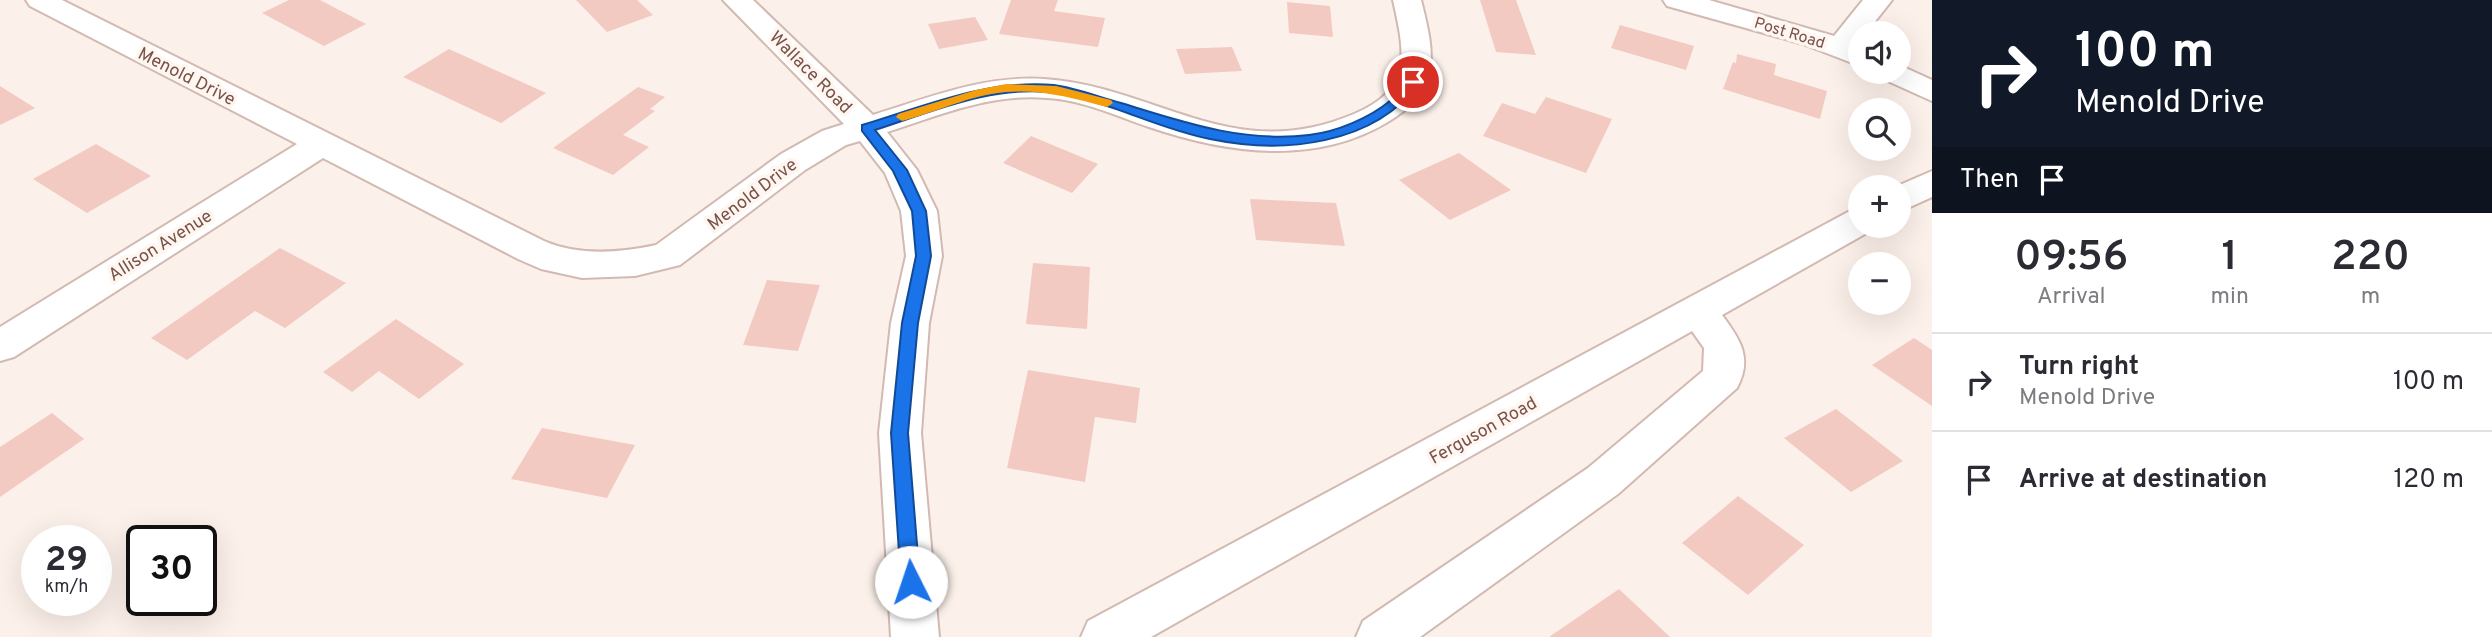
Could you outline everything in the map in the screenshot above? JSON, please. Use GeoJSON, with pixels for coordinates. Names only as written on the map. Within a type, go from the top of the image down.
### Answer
{"type":"FeatureCollection","features":[{"type":"Feature","properties":{"kind":"street","name":"Menold Drive"},"geometry":{"type":"LineString","coordinates":[[40,0],[320,145],[531,250],[554,260],[594,265],[635,263],[667,256],[814,148],[834,138],[981,92],[1006,88],[1056,89],[1210,135],[1279,142],[1337,133],[1383,113],[1399,100],[1413,82],[1418,66],[1418,43],[1407,0]]}},
{"type":"Feature","properties":{"kind":"street","name":"Wallace Road"},"geometry":{"type":"LineString","coordinates":[[737,0],[867,128],[900,170],[919,211],[924,256],[910,323],[900,433],[915,637]]}},
{"type":"Feature","properties":{"kind":"street","name":"Post Road"},"geometry":{"type":"LineString","coordinates":[[1677,0],[1772,25],[1848,51]]}},
{"type":"Feature","properties":{"kind":"street"},"geometry":{"type":"LineString","coordinates":[[1867,21],[1878,0]]}},
{"type":"Feature","properties":{"kind":"street"},"geometry":{"type":"LineString","coordinates":[[1911,82],[1932,92]]}},
{"type":"Feature","properties":{"kind":"street","name":"Allison Avenue"},"geometry":{"type":"LineString","coordinates":[[0,346],[320,145]]}},
{"type":"Feature","properties":{"kind":"street"},"geometry":{"type":"LineString","coordinates":[[1911,193],[1932,182]]}},
{"type":"Feature","properties":{"kind":"street","name":"Ferguson Road"},"geometry":{"type":"LineString","coordinates":[[1105,637],[1848,229]]}},
{"type":"Feature","properties":{"kind":"street"},"geometry":{"type":"LineString","coordinates":[[1380,637],[1602,481],[1723,377],[1724,346],[1698,312]]}},
{"type":"Feature","properties":{"kind":"building"},"geometry":{"type":"Polygon","coordinates":[[[289,0],[320,0],[366,24],[324,46],[262,13],[289,0]]]}},
{"type":"Feature","properties":{"kind":"building"},"geometry":{"type":"Polygon","coordinates":[[[576,0],[637,0],[653,15],[607,32],[576,0]]]}},
{"type":"Feature","properties":{"kind":"building"},"geometry":{"type":"Polygon","coordinates":[[[1011,0],[1058,0],[1054,11],[1105,18],[1098,47],[999,34],[1011,0]]]}},
{"type":"Feature","properties":{"kind":"building"},"geometry":{"type":"Polygon","coordinates":[[[1480,0],[1516,0],[1536,55],[1496,52],[1480,0]]]}},
{"type":"Feature","properties":{"kind":"building"},"geometry":{"type":"Polygon","coordinates":[[[1287,2],[1330,6],[1333,37],[1289,33],[1287,2]]]}},
{"type":"Feature","properties":{"kind":"building"},"geometry":{"type":"Polygon","coordinates":[[[975,17],[988,40],[939,49],[928,24],[975,17]]]}},
{"type":"Feature","properties":{"kind":"building"},"geometry":{"type":"Polygon","coordinates":[[[1620,25],[1694,46],[1686,70],[1611,48],[1620,25]]]}},
{"type":"Feature","properties":{"kind":"building"},"geometry":{"type":"Polygon","coordinates":[[[1232,47],[1242,71],[1185,74],[1176,49],[1232,47]]]}},
{"type":"Feature","properties":{"kind":"building"},"geometry":{"type":"Polygon","coordinates":[[[449,49],[546,93],[501,123],[403,77],[449,49]]]}},
{"type":"Feature","properties":{"kind":"building"},"geometry":{"type":"Polygon","coordinates":[[[1737,54],[1776,64],[1774,75],[1827,91],[1820,119],[1723,89],[1733,62],[1736,63],[1737,54]]]}},
{"type":"Feature","properties":{"kind":"building"},"geometry":{"type":"Polygon","coordinates":[[[0,86],[35,108],[0,125],[0,86]]]}},
{"type":"Feature","properties":{"kind":"building"},"geometry":{"type":"Polygon","coordinates":[[[638,87],[665,97],[650,109],[655,111],[623,135],[649,147],[613,175],[553,148],[638,87]]]}},
{"type":"Feature","properties":{"kind":"building"},"geometry":{"type":"Polygon","coordinates":[[[1546,97],[1612,119],[1586,173],[1483,136],[1502,103],[1535,114],[1546,97]]]}},
{"type":"Feature","properties":{"kind":"building"},"geometry":{"type":"Polygon","coordinates":[[[1031,136],[1098,164],[1072,193],[1003,163],[1031,136]]]}},
{"type":"Feature","properties":{"kind":"building"},"geometry":{"type":"Polygon","coordinates":[[[96,144],[151,176],[87,213],[33,179],[96,144]]]}},
{"type":"Feature","properties":{"kind":"building"},"geometry":{"type":"Polygon","coordinates":[[[1459,153],[1511,190],[1450,220],[1399,180],[1459,153]]]}},
{"type":"Feature","properties":{"kind":"building"},"geometry":{"type":"Polygon","coordinates":[[[1250,199],[1336,203],[1345,246],[1256,240],[1250,199]]]}},
{"type":"Feature","properties":{"kind":"building"},"geometry":{"type":"Polygon","coordinates":[[[280,248],[346,283],[285,328],[255,311],[187,360],[151,338],[280,248]]]}},
{"type":"Feature","properties":{"kind":"building"},"geometry":{"type":"Polygon","coordinates":[[[1033,263],[1090,267],[1087,329],[1026,324],[1033,263]]]}},
{"type":"Feature","properties":{"kind":"building"},"geometry":{"type":"Polygon","coordinates":[[[767,280],[820,285],[798,351],[743,345],[767,280]]]}},
{"type":"Feature","properties":{"kind":"building"},"geometry":{"type":"Polygon","coordinates":[[[396,319],[464,364],[419,399],[379,371],[352,392],[323,372],[396,319]]]}},
{"type":"Feature","properties":{"kind":"building"},"geometry":{"type":"Polygon","coordinates":[[[1914,338],[1932,350],[1932,406],[1872,365],[1914,338]]]}},
{"type":"Feature","properties":{"kind":"building"},"geometry":{"type":"Polygon","coordinates":[[[1028,370],[1140,388],[1136,423],[1095,417],[1085,482],[1007,468],[1028,370]]]}},
{"type":"Feature","properties":{"kind":"building"},"geometry":{"type":"Polygon","coordinates":[[[1836,409],[1903,461],[1851,492],[1784,438],[1836,409]]]}},
{"type":"Feature","properties":{"kind":"building"},"geometry":{"type":"Polygon","coordinates":[[[52,413],[84,439],[0,497],[0,447],[52,413]]]}},
{"type":"Feature","properties":{"kind":"building"},"geometry":{"type":"Polygon","coordinates":[[[542,428],[635,445],[607,498],[511,479],[542,428]]]}},
{"type":"Feature","properties":{"kind":"building"},"geometry":{"type":"Polygon","coordinates":[[[1738,496],[1804,545],[1748,595],[1682,543],[1738,496]]]}},
{"type":"Feature","properties":{"kind":"building"},"geometry":{"type":"Polygon","coordinates":[[[1619,589],[1670,637],[1549,637],[1619,589]]]}},
{"type":"Feature","properties":{"kind":"slow traffic"},"geometry":{"type":"LineString","coordinates":[[902,117],[981,92],[1006,88],[1056,89],[1107,103]]}},
{"type":"Feature","properties":{"kind":"route"},"geometry":{"type":"LineString","coordinates":[[911,582],[900,433],[910,323],[924,256],[919,211],[900,170],[867,128],[981,92],[1031,88],[1056,89],[1079,95],[1210,135],[1279,142],[1337,133],[1361,124],[1383,113],[1399,100],[1413,82]]}}]}
